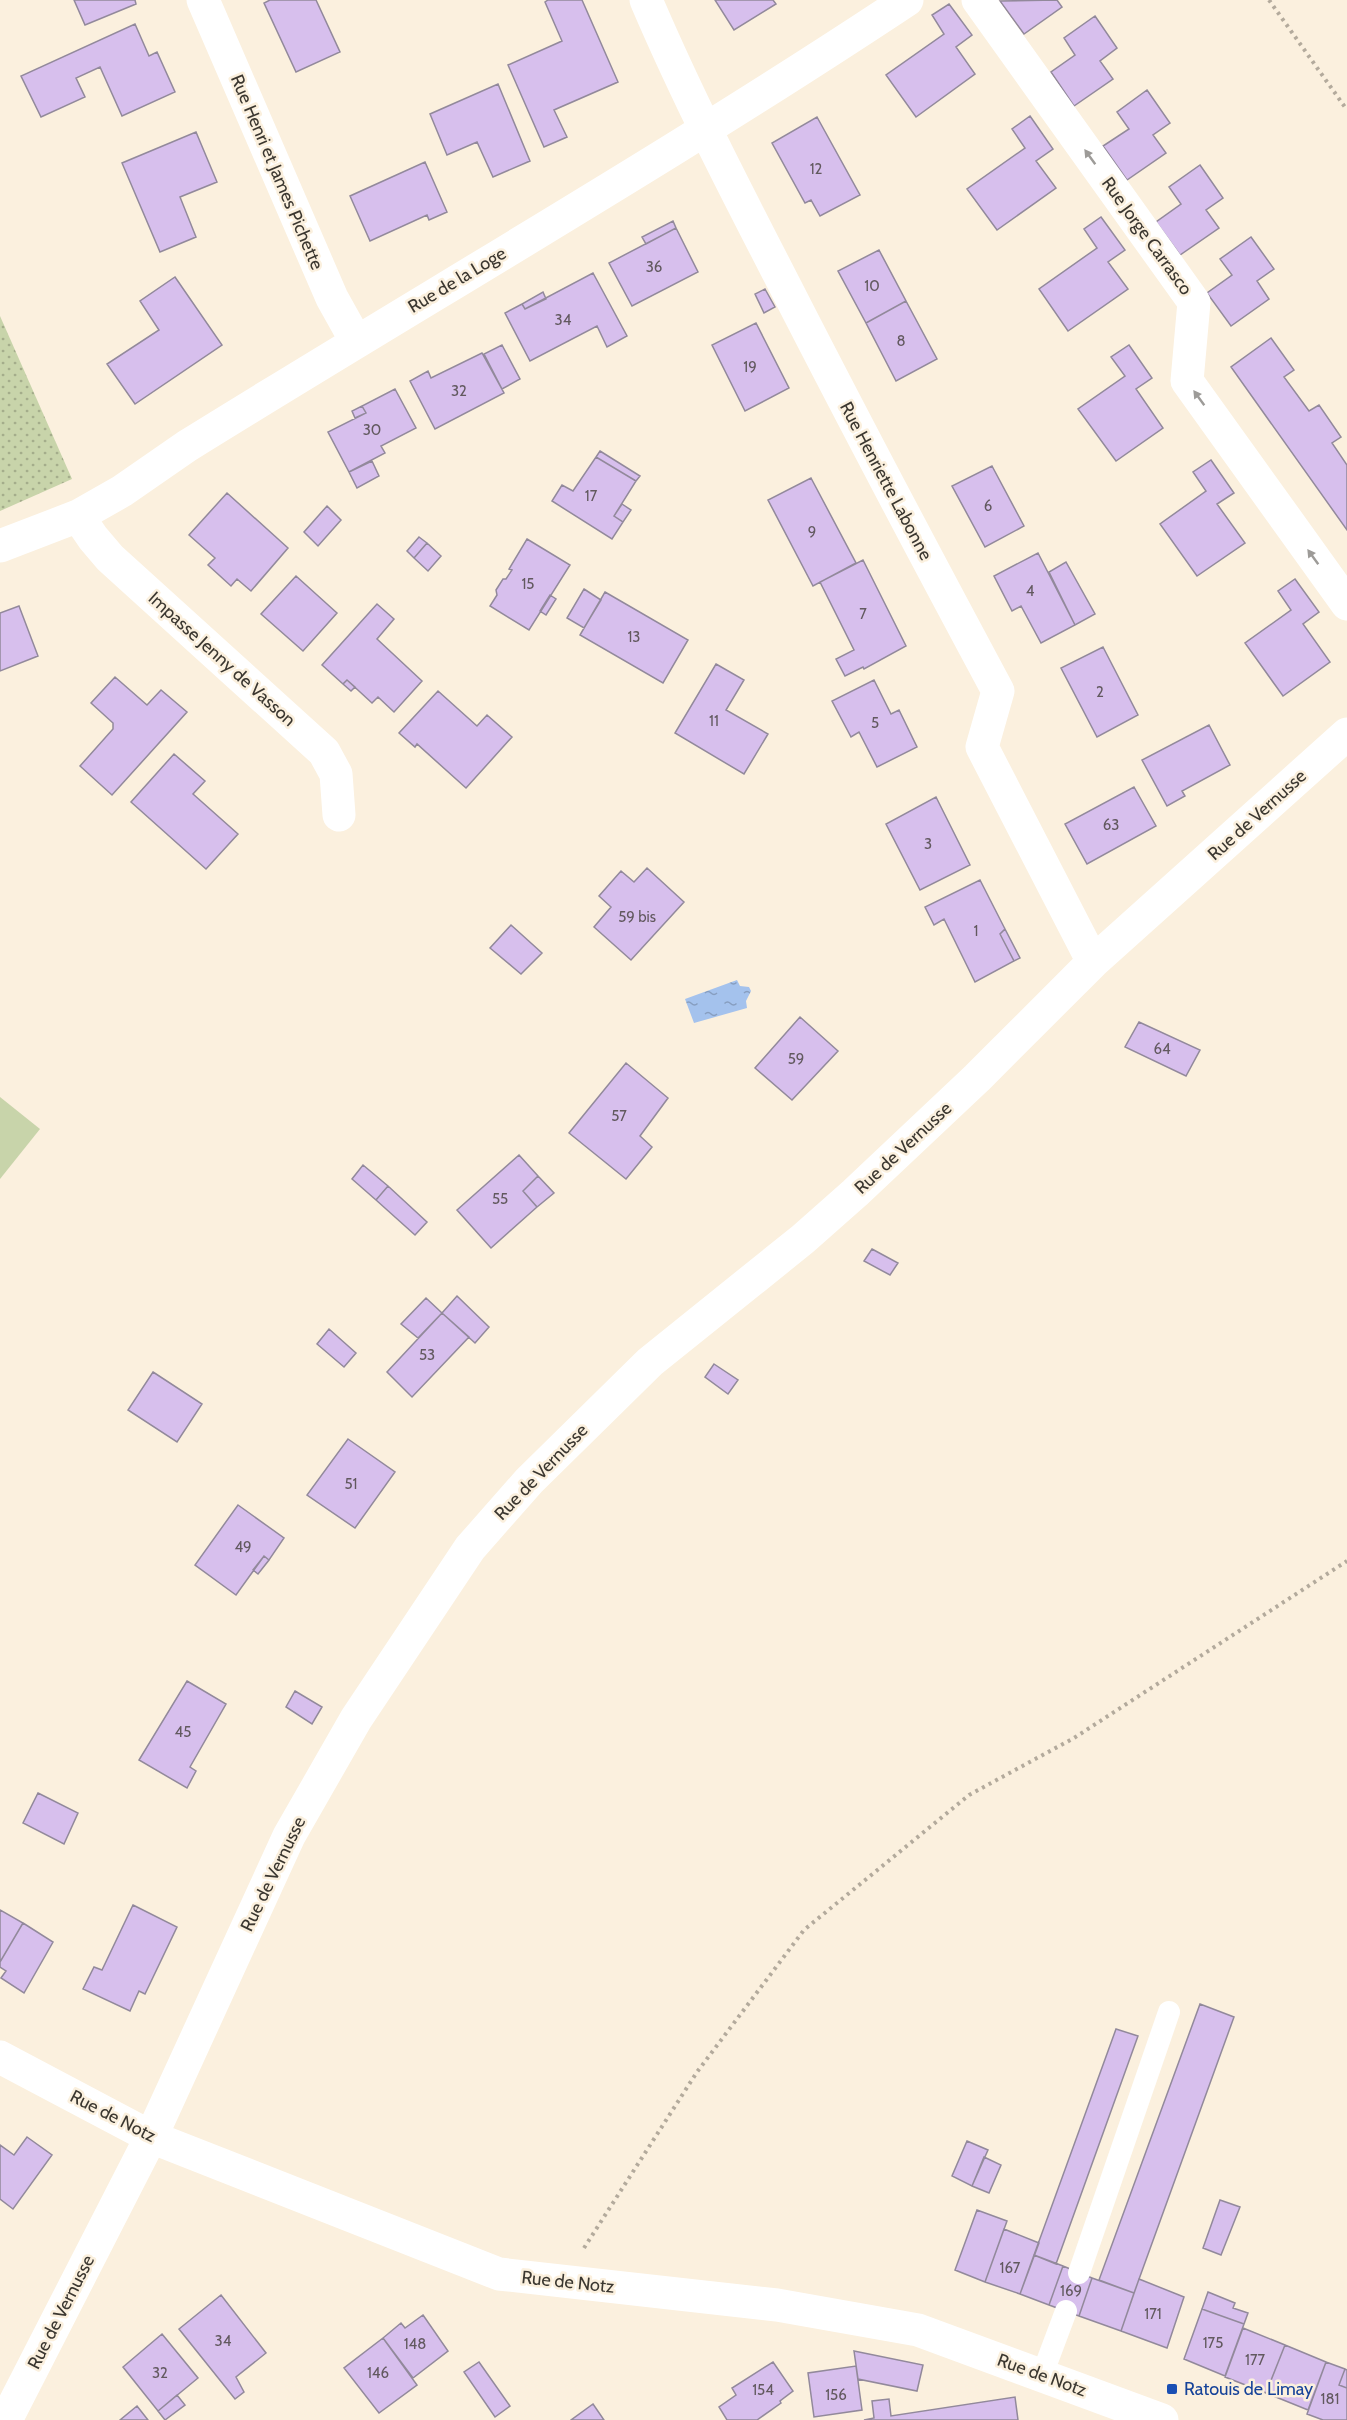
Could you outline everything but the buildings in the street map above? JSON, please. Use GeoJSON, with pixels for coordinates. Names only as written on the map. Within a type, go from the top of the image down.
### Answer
{"type":"FeatureCollection","features":[{"type":"Feature","properties":{"kind":"street","name":"Rue Henri et James Pichette"},"geometry":{"type":"LineString","coordinates":[[203,0],[332,298],[356,341]]}},
{"type":"Feature","properties":{"kind":"street","name":"Rue Henriette Labonne"},"geometry":{"type":"LineString","coordinates":[[646,0],[705,129],[866,444],[998,691],[982,747],[1094,962]]}},
{"type":"Feature","properties":{"kind":"street","name":"Rue de la Loge"},"geometry":{"type":"LineString","coordinates":[[0,546],[78,516],[122,491],[187,446],[705,129],[908,0]]}},
{"type":"Feature","properties":{"kind":"street","name":"Rue Jorge Carrasco"},"geometry":{"type":"LineString","coordinates":[[978,0],[1194,302],[1187,381],[1347,604]]}},
{"type":"Feature","properties":{"kind":"street","name":"Impasse Jenny de Vasson"},"geometry":{"type":"LineString","coordinates":[[78,516],[110,558],[324,752],[336,774],[339,815]]}},
{"type":"Feature","properties":{"kind":"street","name":"Rue de Vernusse"},"geometry":{"type":"LineString","coordinates":[[6,2420],[151,2137],[289,1836],[356,1719],[470,1548],[530,1481],[650,1362],[803,1239],[855,1193],[977,1078],[1094,962],[1347,734]]}},
{"type":"Feature","properties":{"kind":"street","name":"Rue de Notz"},"geometry":{"type":"LineString","coordinates":[[0,2057],[151,2137],[499,2274],[777,2305],[918,2330],[1162,2420]]}},
{"type":"Feature","properties":{"kind":"lane"},"geometry":{"type":"LineString","coordinates":[[1079,2273],[1169,2012]]}},
{"type":"Feature","properties":{"kind":"lane"},"geometry":{"type":"LineString","coordinates":[[1042,2375],[1066,2311]]}},
{"type":"Feature","properties":{"kind":"path"},"geometry":{"type":"LineString","coordinates":[[1269,0],[1347,110]]}},
{"type":"Feature","properties":{"kind":"path"},"geometry":{"type":"LineString","coordinates":[[563,2281],[697,2072],[804,1930],[969,1795],[1074,1738],[1347,1561]]}},
{"type":"Feature","properties":{"kind":"green space"},"geometry":{"type":"Polygon","coordinates":[[[0,316],[72,479],[0,511],[0,316]]]}},
{"type":"Feature","properties":{"kind":"green space"},"geometry":{"type":"Polygon","coordinates":[[[0,1097],[40,1129],[0,1179],[0,1097]]]}},
{"type":"Feature","properties":{"kind":"water"},"geometry":{"type":"Polygon","coordinates":[[[737,980],[740,986],[749,987],[751,991],[746,1001],[747,1008],[694,1023],[685,999],[737,980]]]}},
{"type":"Feature","properties":{"kind":"place","name":"Ratouis de Limay"},"geometry":{"type":"Point","coordinates":[1172,2389]}}]}
